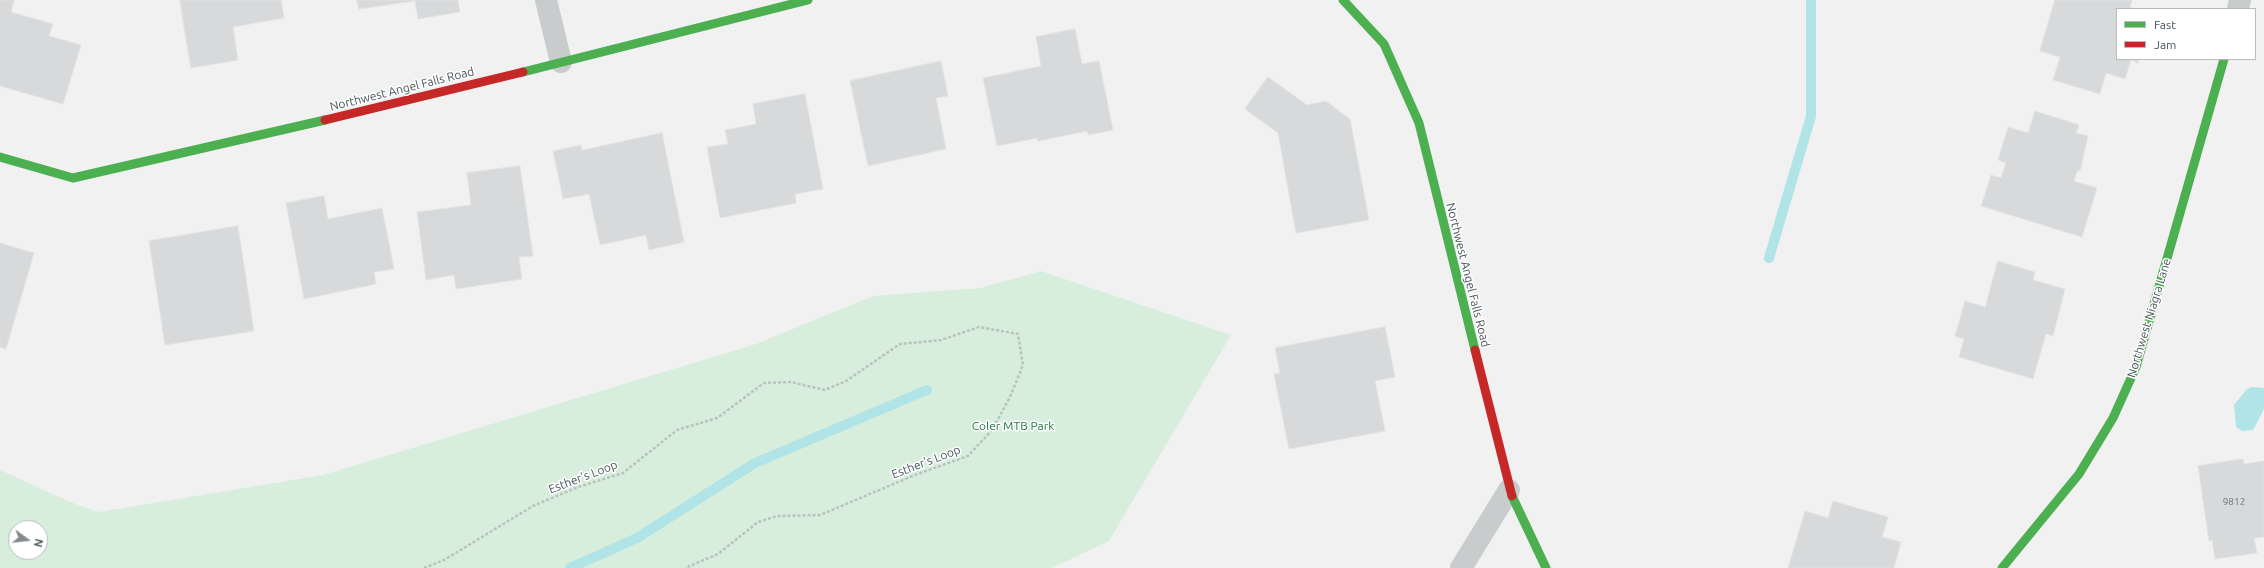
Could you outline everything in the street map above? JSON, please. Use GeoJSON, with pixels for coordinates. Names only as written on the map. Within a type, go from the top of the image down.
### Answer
{"type":"FeatureCollection","features":[{"type":"Feature","properties":{"kind":"street"},"geometry":{"type":"LineString","coordinates":[[546,0],[561,62]]}},
{"type":"Feature","properties":{"kind":"street","name":"Northwest Angel Falls Road"},"geometry":{"type":"LineString","coordinates":[[0,157],[73,178],[366,111],[808,0]]}},
{"type":"Feature","properties":{"kind":"street","name":"Northwest Angel Falls Road"},"geometry":{"type":"LineString","coordinates":[[1343,0],[1384,44],[1418,123],[1509,490],[1546,568]]}},
{"type":"Feature","properties":{"kind":"street","name":"Northwest Niagra Lane"},"geometry":{"type":"LineString","coordinates":[[2002,568],[2079,474],[2113,418],[2136,367],[2224,60]]}},
{"type":"Feature","properties":{"kind":"street"},"geometry":{"type":"LineString","coordinates":[[1461,568],[1509,490]]}},
{"type":"Feature","properties":{"kind":"path","name":"Esther's Loop"},"geometry":{"type":"LineString","coordinates":[[424,568],[444,560],[532,506],[578,487],[623,473],[677,430],[717,418],[764,383],[792,382],[825,390],[846,381],[900,344],[942,340],[979,327],[1018,334],[1023,365],[1010,397],[992,430],[968,456],[915,475],[820,515],[777,516],[758,522],[718,554],[685,568]]}},
{"type":"Feature","properties":{"kind":"green space","name":"Coler MTB Park"},"geometry":{"type":"Polygon","coordinates":[[[1041,271],[1231,335],[1109,541],[1052,568],[0,568],[0,470],[61,498],[99,512],[323,475],[756,344],[873,296],[980,288],[1041,271]]]}},
{"type":"Feature","properties":{"kind":"water"},"geometry":{"type":"Polygon","coordinates":[[[2252,387],[2264,388],[2264,409],[2253,430],[2242,431],[2236,427],[2234,405],[2247,389],[2252,387]]]}},
{"type":"Feature","properties":{"kind":"building"},"geometry":{"type":"Polygon","coordinates":[[[0,0],[14,0],[11,12],[53,24],[49,36],[81,45],[63,104],[0,86],[0,0]]]}},
{"type":"Feature","properties":{"kind":"building"},"geometry":{"type":"Polygon","coordinates":[[[180,0],[281,0],[284,18],[233,27],[238,60],[191,68],[180,0]]]}},
{"type":"Feature","properties":{"kind":"building"},"geometry":{"type":"Polygon","coordinates":[[[357,0],[458,0],[460,12],[418,19],[415,1],[359,9],[357,0]]]}},
{"type":"Feature","properties":{"kind":"building"},"geometry":{"type":"Polygon","coordinates":[[[2055,0],[2132,0],[2130,7],[2132,8],[2116,8],[2116,60],[2131,60],[2125,79],[2106,73],[2100,94],[2053,80],[2060,57],[2040,51],[2055,0]]]}},
{"type":"Feature","properties":{"kind":"building"},"geometry":{"type":"Polygon","coordinates":[[[1075,29],[1082,64],[1099,61],[1113,130],[1088,135],[1087,131],[1038,141],[1037,138],[997,146],[983,78],[1041,66],[1036,37],[1075,29]]]}},
{"type":"Feature","properties":{"kind":"building"},"geometry":{"type":"Polygon","coordinates":[[[2131,60],[2139,60],[2138,63],[2131,60]]]}},
{"type":"Feature","properties":{"kind":"building"},"geometry":{"type":"Polygon","coordinates":[[[941,61],[948,96],[936,98],[946,149],[868,166],[850,81],[941,61]]]}},
{"type":"Feature","properties":{"kind":"building"},"geometry":{"type":"Polygon","coordinates":[[[1268,77],[1307,105],[1326,101],[1350,119],[1369,220],[1296,233],[1278,133],[1245,109],[1268,77]]]}},
{"type":"Feature","properties":{"kind":"building"},"geometry":{"type":"Polygon","coordinates":[[[805,94],[823,189],[795,194],[796,203],[720,218],[707,147],[728,144],[725,130],[756,124],[753,104],[805,94]]]}},
{"type":"Feature","properties":{"kind":"building"},"geometry":{"type":"Polygon","coordinates":[[[2035,111],[2079,125],[2076,133],[2088,136],[2080,171],[2077,171],[2074,181],[2097,188],[2082,237],[1981,206],[1991,175],[2001,178],[2006,163],[1998,160],[2008,127],[2028,133],[2035,111]]]}},
{"type":"Feature","properties":{"kind":"building"},"geometry":{"type":"Polygon","coordinates":[[[662,133],[684,242],[649,250],[646,235],[600,245],[589,194],[563,199],[553,151],[581,145],[582,150],[662,133]]]}},
{"type":"Feature","properties":{"kind":"building"},"geometry":{"type":"Polygon","coordinates":[[[520,166],[533,256],[519,257],[522,279],[456,289],[454,275],[426,280],[417,212],[471,205],[467,173],[520,166]]]}},
{"type":"Feature","properties":{"kind":"building"},"geometry":{"type":"Polygon","coordinates":[[[324,196],[328,219],[382,208],[394,269],[374,272],[376,284],[304,299],[286,203],[324,196]]]}},
{"type":"Feature","properties":{"kind":"building"},"geometry":{"type":"Polygon","coordinates":[[[238,226],[254,331],[165,345],[149,241],[238,226]]]}},
{"type":"Feature","properties":{"kind":"building"},"geometry":{"type":"Polygon","coordinates":[[[0,243],[34,253],[6,349],[0,347],[0,243]]]}},
{"type":"Feature","properties":{"kind":"building"},"geometry":{"type":"Polygon","coordinates":[[[1998,261],[2035,272],[2033,280],[2065,289],[2053,336],[2046,334],[2033,379],[1959,357],[1964,339],[1955,336],[1965,301],[1985,307],[1998,261]]]}},
{"type":"Feature","properties":{"kind":"building"},"geometry":{"type":"Polygon","coordinates":[[[1385,327],[1395,377],[1375,381],[1385,431],[1289,449],[1274,374],[1280,373],[1275,348],[1385,327]]]}},
{"type":"Feature","properties":{"kind":"building"},"geometry":{"type":"Polygon","coordinates":[[[2243,459],[2244,464],[2264,461],[2264,537],[2254,538],[2257,553],[2215,559],[2212,540],[2209,541],[2198,466],[2243,459]]]}},
{"type":"Feature","properties":{"kind":"building"},"geometry":{"type":"Polygon","coordinates":[[[1833,501],[1888,517],[1882,537],[1901,542],[1894,568],[1788,568],[1805,511],[1828,518],[1833,501]]]}},
{"type":"Feature","properties":{"kind":"waterway"},"geometry":{"type":"LineString","coordinates":[[1769,258],[1811,116],[1811,0]]}},
{"type":"Feature","properties":{"kind":"waterway"},"geometry":{"type":"LineString","coordinates":[[570,568],[637,538],[755,463],[927,390]]}},
{"type":"Feature","properties":{"kind":"traffic: fast"},"geometry":{"type":"LineString","coordinates":[[523,72],[808,0]]}},
{"type":"Feature","properties":{"kind":"traffic: fast"},"geometry":{"type":"LineString","coordinates":[[1343,0],[1384,44],[1419,123],[1475,350]]}},
{"type":"Feature","properties":{"kind":"traffic: fast"},"geometry":{"type":"LineString","coordinates":[[2002,568],[2079,474],[2113,418],[2136,367],[2224,60]]}},
{"type":"Feature","properties":{"kind":"traffic: fast"},"geometry":{"type":"LineString","coordinates":[[0,157],[73,178],[325,120]]}},
{"type":"Feature","properties":{"kind":"traffic: fast"},"geometry":{"type":"LineString","coordinates":[[1512,496],[1546,568]]}},
{"type":"Feature","properties":{"kind":"traffic: jam"},"geometry":{"type":"LineString","coordinates":[[325,120],[523,72]]}},
{"type":"Feature","properties":{"kind":"traffic: jam"},"geometry":{"type":"LineString","coordinates":[[1475,350],[1512,496]]}}]}
